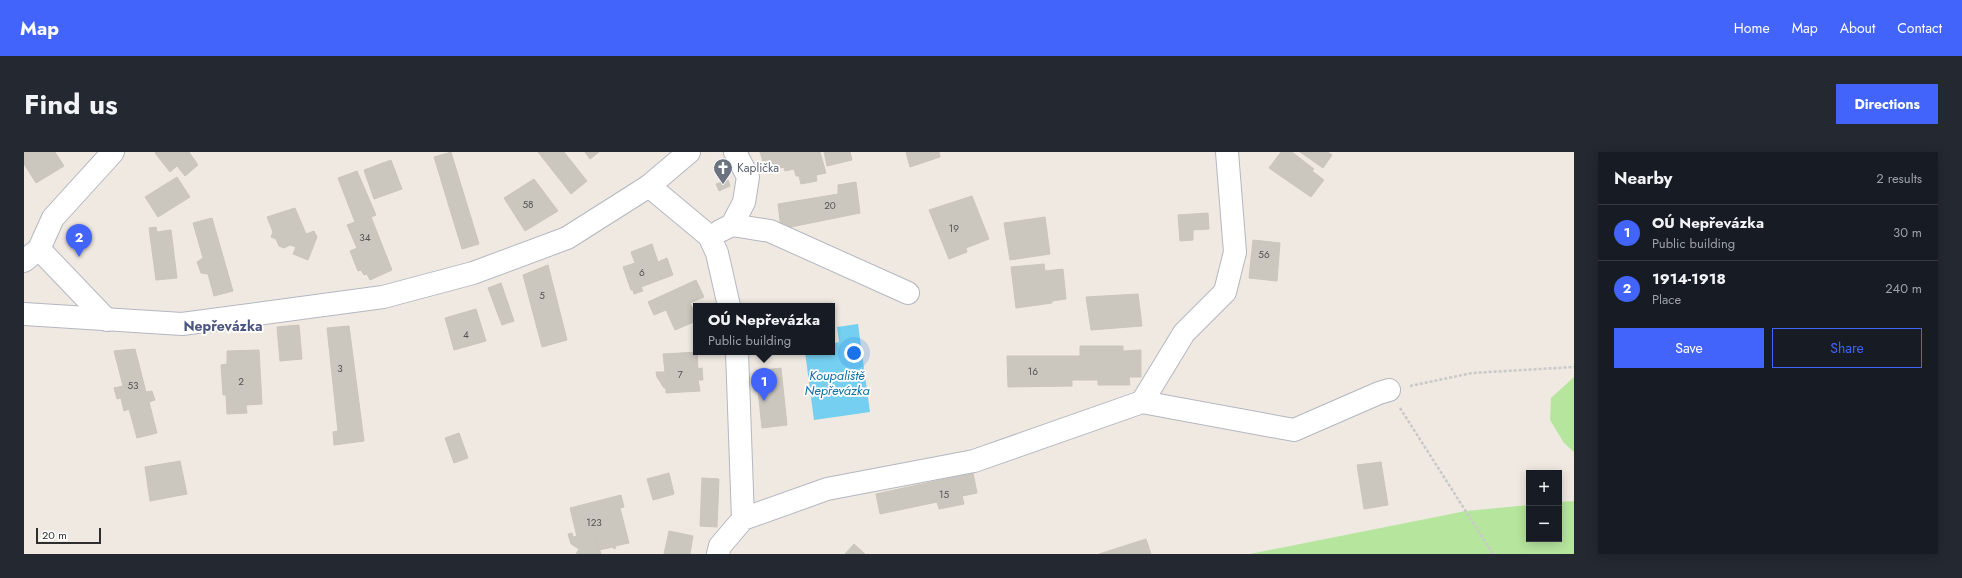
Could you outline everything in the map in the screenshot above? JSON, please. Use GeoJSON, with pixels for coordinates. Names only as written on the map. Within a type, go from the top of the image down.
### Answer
{"type":"FeatureCollection","features":[{"type":"Feature","properties":{"kind":"street"},"geometry":{"type":"LineString","coordinates":[[107,320],[32,255],[53,218],[113,152]]}},
{"type":"Feature","properties":{"kind":"street"},"geometry":{"type":"LineString","coordinates":[[24,314],[182,324],[383,297],[473,273],[567,238],[649,186],[689,152]]}},
{"type":"Feature","properties":{"kind":"street"},"geometry":{"type":"LineString","coordinates":[[732,225],[744,202],[748,177],[735,152]]}},
{"type":"Feature","properties":{"kind":"street"},"geometry":{"type":"LineString","coordinates":[[1142,402],[1184,333],[1225,292],[1235,252],[1227,152]]}},
{"type":"Feature","properties":{"kind":"street"},"geometry":{"type":"LineString","coordinates":[[649,186],[709,236],[717,253],[728,303]]}},
{"type":"Feature","properties":{"kind":"street"},"geometry":{"type":"LineString","coordinates":[[709,236],[732,225],[770,231],[908,293]]}},
{"type":"Feature","properties":{"kind":"street"},"geometry":{"type":"LineString","coordinates":[[737,355],[743,520]]}},
{"type":"Feature","properties":{"kind":"street"},"geometry":{"type":"LineString","coordinates":[[718,554],[720,546],[743,520],[827,489],[974,461],[1142,402],[1294,430],[1379,392],[1389,390]]}},
{"type":"Feature","properties":{"kind":"path"},"geometry":{"type":"LineString","coordinates":[[1494,554],[1389,390],[1472,373],[1574,367]]}},
{"type":"Feature","properties":{"kind":"green space"},"geometry":{"type":"Polygon","coordinates":[[[1574,377],[1574,452],[1564,443],[1550,420],[1551,398],[1574,377]]]}},
{"type":"Feature","properties":{"kind":"green space"},"geometry":{"type":"Polygon","coordinates":[[[1574,501],[1574,554],[1250,554],[1466,511],[1526,505],[1526,542],[1562,542],[1562,502],[1574,501]]]}},
{"type":"Feature","properties":{"kind":"water","name":"Koupaliště Nepřevázka"},"geometry":{"type":"Polygon","coordinates":[[[858,324],[870,412],[814,420],[805,355],[835,355],[835,343],[839,342],[837,327],[858,324]]]}},
{"type":"Feature","properties":{"kind":"building"},"geometry":{"type":"Polygon","coordinates":[[[24,152],[55,152],[64,166],[36,183],[24,164],[24,152]]]}},
{"type":"Feature","properties":{"kind":"building"},"geometry":{"type":"Polygon","coordinates":[[[189,152],[198,165],[185,176],[177,166],[170,172],[155,153],[189,152]]]}},
{"type":"Feature","properties":{"kind":"building"},"geometry":{"type":"Polygon","coordinates":[[[451,152],[479,244],[462,249],[434,157],[451,152]]]}},
{"type":"Feature","properties":{"kind":"building"},"geometry":{"type":"Polygon","coordinates":[[[538,152],[564,152],[587,181],[571,194],[538,152]]]}},
{"type":"Feature","properties":{"kind":"building"},"geometry":{"type":"Polygon","coordinates":[[[585,152],[599,152],[590,159],[585,152]]]}},
{"type":"Feature","properties":{"kind":"building"},"geometry":{"type":"Polygon","coordinates":[[[760,152],[820,152],[826,173],[816,175],[817,181],[801,184],[799,176],[796,176],[794,169],[785,171],[784,167],[766,171],[760,152]]]}},
{"type":"Feature","properties":{"kind":"building"},"geometry":{"type":"Polygon","coordinates":[[[824,152],[850,152],[852,160],[827,166],[824,152]]]}},
{"type":"Feature","properties":{"kind":"building"},"geometry":{"type":"Polygon","coordinates":[[[906,152],[939,152],[940,157],[910,167],[906,152]]]}},
{"type":"Feature","properties":{"kind":"building"},"geometry":{"type":"Polygon","coordinates":[[[1281,152],[1292,152],[1314,169],[1312,171],[1324,180],[1311,197],[1269,168],[1281,152]]]}},
{"type":"Feature","properties":{"kind":"building"},"geometry":{"type":"Polygon","coordinates":[[[1300,152],[1328,152],[1332,155],[1323,168],[1300,152]]]}},
{"type":"Feature","properties":{"kind":"building"},"geometry":{"type":"Polygon","coordinates":[[[391,160],[402,189],[374,199],[364,170],[391,160]]]}},
{"type":"Feature","properties":{"kind":"building"},"geometry":{"type":"Polygon","coordinates":[[[357,171],[376,215],[371,217],[392,270],[370,280],[367,274],[364,275],[361,270],[358,271],[350,251],[357,248],[347,225],[355,222],[338,178],[357,171]]]}},
{"type":"Feature","properties":{"kind":"building"},"geometry":{"type":"Polygon","coordinates":[[[177,177],[190,197],[158,217],[145,197],[177,177]]]}},
{"type":"Feature","properties":{"kind":"building"},"geometry":{"type":"Polygon","coordinates":[[[534,179],[558,211],[525,231],[504,198],[534,179]]]}},
{"type":"Feature","properties":{"kind":"building","name":"Kaplička"},"geometry":{"type":"Polygon","coordinates":[[[728,180],[730,186],[719,191],[716,184],[728,180]]]}},
{"type":"Feature","properties":{"kind":"building"},"geometry":{"type":"Polygon","coordinates":[[[856,182],[860,213],[781,229],[778,204],[838,194],[838,185],[856,182]]]}},
{"type":"Feature","properties":{"kind":"building"},"geometry":{"type":"Polygon","coordinates":[[[972,196],[989,239],[966,248],[967,252],[949,259],[929,210],[972,196]]]}},
{"type":"Feature","properties":{"kind":"building"},"geometry":{"type":"Polygon","coordinates":[[[295,208],[306,234],[314,231],[317,237],[308,260],[293,254],[296,247],[290,245],[284,248],[279,246],[276,239],[271,237],[273,232],[267,217],[295,208]]]}},
{"type":"Feature","properties":{"kind":"building"},"geometry":{"type":"Polygon","coordinates":[[[1208,213],[1209,229],[1193,230],[1193,240],[1180,241],[1178,215],[1208,213]]]}},
{"type":"Feature","properties":{"kind":"building"},"geometry":{"type":"Polygon","coordinates":[[[1045,217],[1050,254],[1010,260],[1004,223],[1045,217]]]}},
{"type":"Feature","properties":{"kind":"building"},"geometry":{"type":"Polygon","coordinates":[[[212,218],[233,291],[214,296],[208,274],[201,273],[197,262],[203,258],[193,223],[212,218]]]}},
{"type":"Feature","properties":{"kind":"building"},"geometry":{"type":"Polygon","coordinates":[[[156,227],[157,232],[171,230],[177,278],[156,280],[149,228],[156,227]]]}},
{"type":"Feature","properties":{"kind":"building"},"geometry":{"type":"Polygon","coordinates":[[[1253,240],[1280,243],[1277,281],[1249,278],[1253,240]]]}},
{"type":"Feature","properties":{"kind":"building"},"geometry":{"type":"Polygon","coordinates":[[[652,244],[658,262],[667,258],[673,275],[641,287],[643,291],[634,294],[633,290],[631,290],[623,267],[635,263],[631,252],[652,244]]]}},
{"type":"Feature","properties":{"kind":"building"},"geometry":{"type":"Polygon","coordinates":[[[1044,264],[1045,271],[1063,269],[1066,299],[1052,301],[1052,303],[1016,308],[1011,267],[1044,264]]]}},
{"type":"Feature","properties":{"kind":"building"},"geometry":{"type":"Polygon","coordinates":[[[548,265],[567,340],[542,347],[523,275],[548,265]]]}},
{"type":"Feature","properties":{"kind":"building"},"geometry":{"type":"Polygon","coordinates":[[[696,280],[704,297],[690,303],[693,310],[693,322],[675,330],[666,310],[654,315],[648,302],[696,280]]]}},
{"type":"Feature","properties":{"kind":"building"},"geometry":{"type":"Polygon","coordinates":[[[501,283],[514,321],[502,325],[488,288],[501,283]]]}},
{"type":"Feature","properties":{"kind":"building"},"geometry":{"type":"Polygon","coordinates":[[[1138,294],[1142,326],[1091,330],[1086,297],[1138,294]]]}},
{"type":"Feature","properties":{"kind":"building"},"geometry":{"type":"Polygon","coordinates":[[[476,309],[486,341],[454,350],[445,318],[476,309]]]}},
{"type":"Feature","properties":{"kind":"building"},"geometry":{"type":"Polygon","coordinates":[[[299,325],[302,359],[280,361],[277,327],[299,325]]]}},
{"type":"Feature","properties":{"kind":"building"},"geometry":{"type":"Polygon","coordinates":[[[349,326],[364,441],[334,445],[333,432],[338,431],[327,328],[349,326]]]}},
{"type":"Feature","properties":{"kind":"building"},"geometry":{"type":"Polygon","coordinates":[[[1080,346],[1123,346],[1123,351],[1141,350],[1141,377],[1129,377],[1130,385],[1098,385],[1098,380],[1080,380],[1080,346]]]}},
{"type":"Feature","properties":{"kind":"building"},"geometry":{"type":"Polygon","coordinates":[[[135,349],[146,392],[152,391],[155,400],[149,402],[157,433],[137,438],[129,409],[124,411],[121,398],[117,399],[114,388],[123,386],[114,351],[135,349]]]}},
{"type":"Feature","properties":{"kind":"building"},"geometry":{"type":"Polygon","coordinates":[[[259,350],[262,404],[246,405],[247,413],[227,414],[226,395],[223,395],[221,365],[227,364],[227,351],[259,350]]]}},
{"type":"Feature","properties":{"kind":"building"},"geometry":{"type":"Polygon","coordinates":[[[693,352],[693,355],[697,355],[698,369],[702,368],[703,380],[698,380],[700,391],[666,393],[666,388],[664,388],[657,377],[656,372],[665,372],[663,354],[693,352]]]}},
{"type":"Feature","properties":{"kind":"building"},"geometry":{"type":"Polygon","coordinates":[[[1007,356],[1080,356],[1080,380],[1072,380],[1072,386],[1008,387],[1007,356]]]}},
{"type":"Feature","properties":{"kind":"building"},"geometry":{"type":"Polygon","coordinates":[[[781,368],[787,425],[762,428],[756,371],[781,368]]]}},
{"type":"Feature","properties":{"kind":"building"},"geometry":{"type":"Polygon","coordinates":[[[459,433],[468,458],[454,463],[445,438],[459,433]]]}},
{"type":"Feature","properties":{"kind":"building"},"geometry":{"type":"Polygon","coordinates":[[[180,461],[187,494],[150,501],[145,467],[180,461]]]}},
{"type":"Feature","properties":{"kind":"building"},"geometry":{"type":"Polygon","coordinates":[[[1381,462],[1388,505],[1364,509],[1357,465],[1381,462]]]}},
{"type":"Feature","properties":{"kind":"building"},"geometry":{"type":"Polygon","coordinates":[[[669,473],[674,494],[653,500],[647,479],[669,473]]]}},
{"type":"Feature","properties":{"kind":"building"},"geometry":{"type":"Polygon","coordinates":[[[973,473],[977,493],[962,496],[964,504],[939,509],[937,502],[880,514],[876,494],[973,473]]]}},
{"type":"Feature","properties":{"kind":"building"},"geometry":{"type":"Polygon","coordinates":[[[702,478],[719,479],[717,527],[700,526],[702,478]]]}},
{"type":"Feature","properties":{"kind":"building"},"geometry":{"type":"Polygon","coordinates":[[[621,495],[624,507],[620,508],[629,543],[615,546],[616,548],[614,549],[613,547],[599,550],[594,533],[577,537],[570,508],[621,495]]]}},
{"type":"Feature","properties":{"kind":"building"},"geometry":{"type":"Polygon","coordinates":[[[669,531],[693,536],[690,554],[664,554],[669,531]]]}},
{"type":"Feature","properties":{"kind":"building"},"geometry":{"type":"Polygon","coordinates":[[[572,533],[573,537],[577,537],[594,533],[601,554],[576,554],[579,549],[571,544],[568,534],[572,533]]]}},
{"type":"Feature","properties":{"kind":"building"},"geometry":{"type":"Polygon","coordinates":[[[1146,539],[1151,554],[1099,554],[1146,539]]]}},
{"type":"Feature","properties":{"kind":"building"},"geometry":{"type":"Polygon","coordinates":[[[854,544],[865,554],[845,554],[854,544]]]}},
{"type":"Feature","properties":{"kind":"place","name":"Kaplička"},"geometry":{"type":"Point","coordinates":[723,185]}},
{"type":"Feature","properties":{"kind":"place","name":"1914-1918"},"geometry":{"type":"Point","coordinates":[79,257]}},
{"type":"Feature","properties":{"kind":"place","name":"OÚ Nepřevázka"},"geometry":{"type":"Point","coordinates":[764,401]}},
{"type":"Feature","properties":{"kind":"district","name":"Nepřevázka"},"geometry":{"type":"Point","coordinates":[223,326]}}]}
